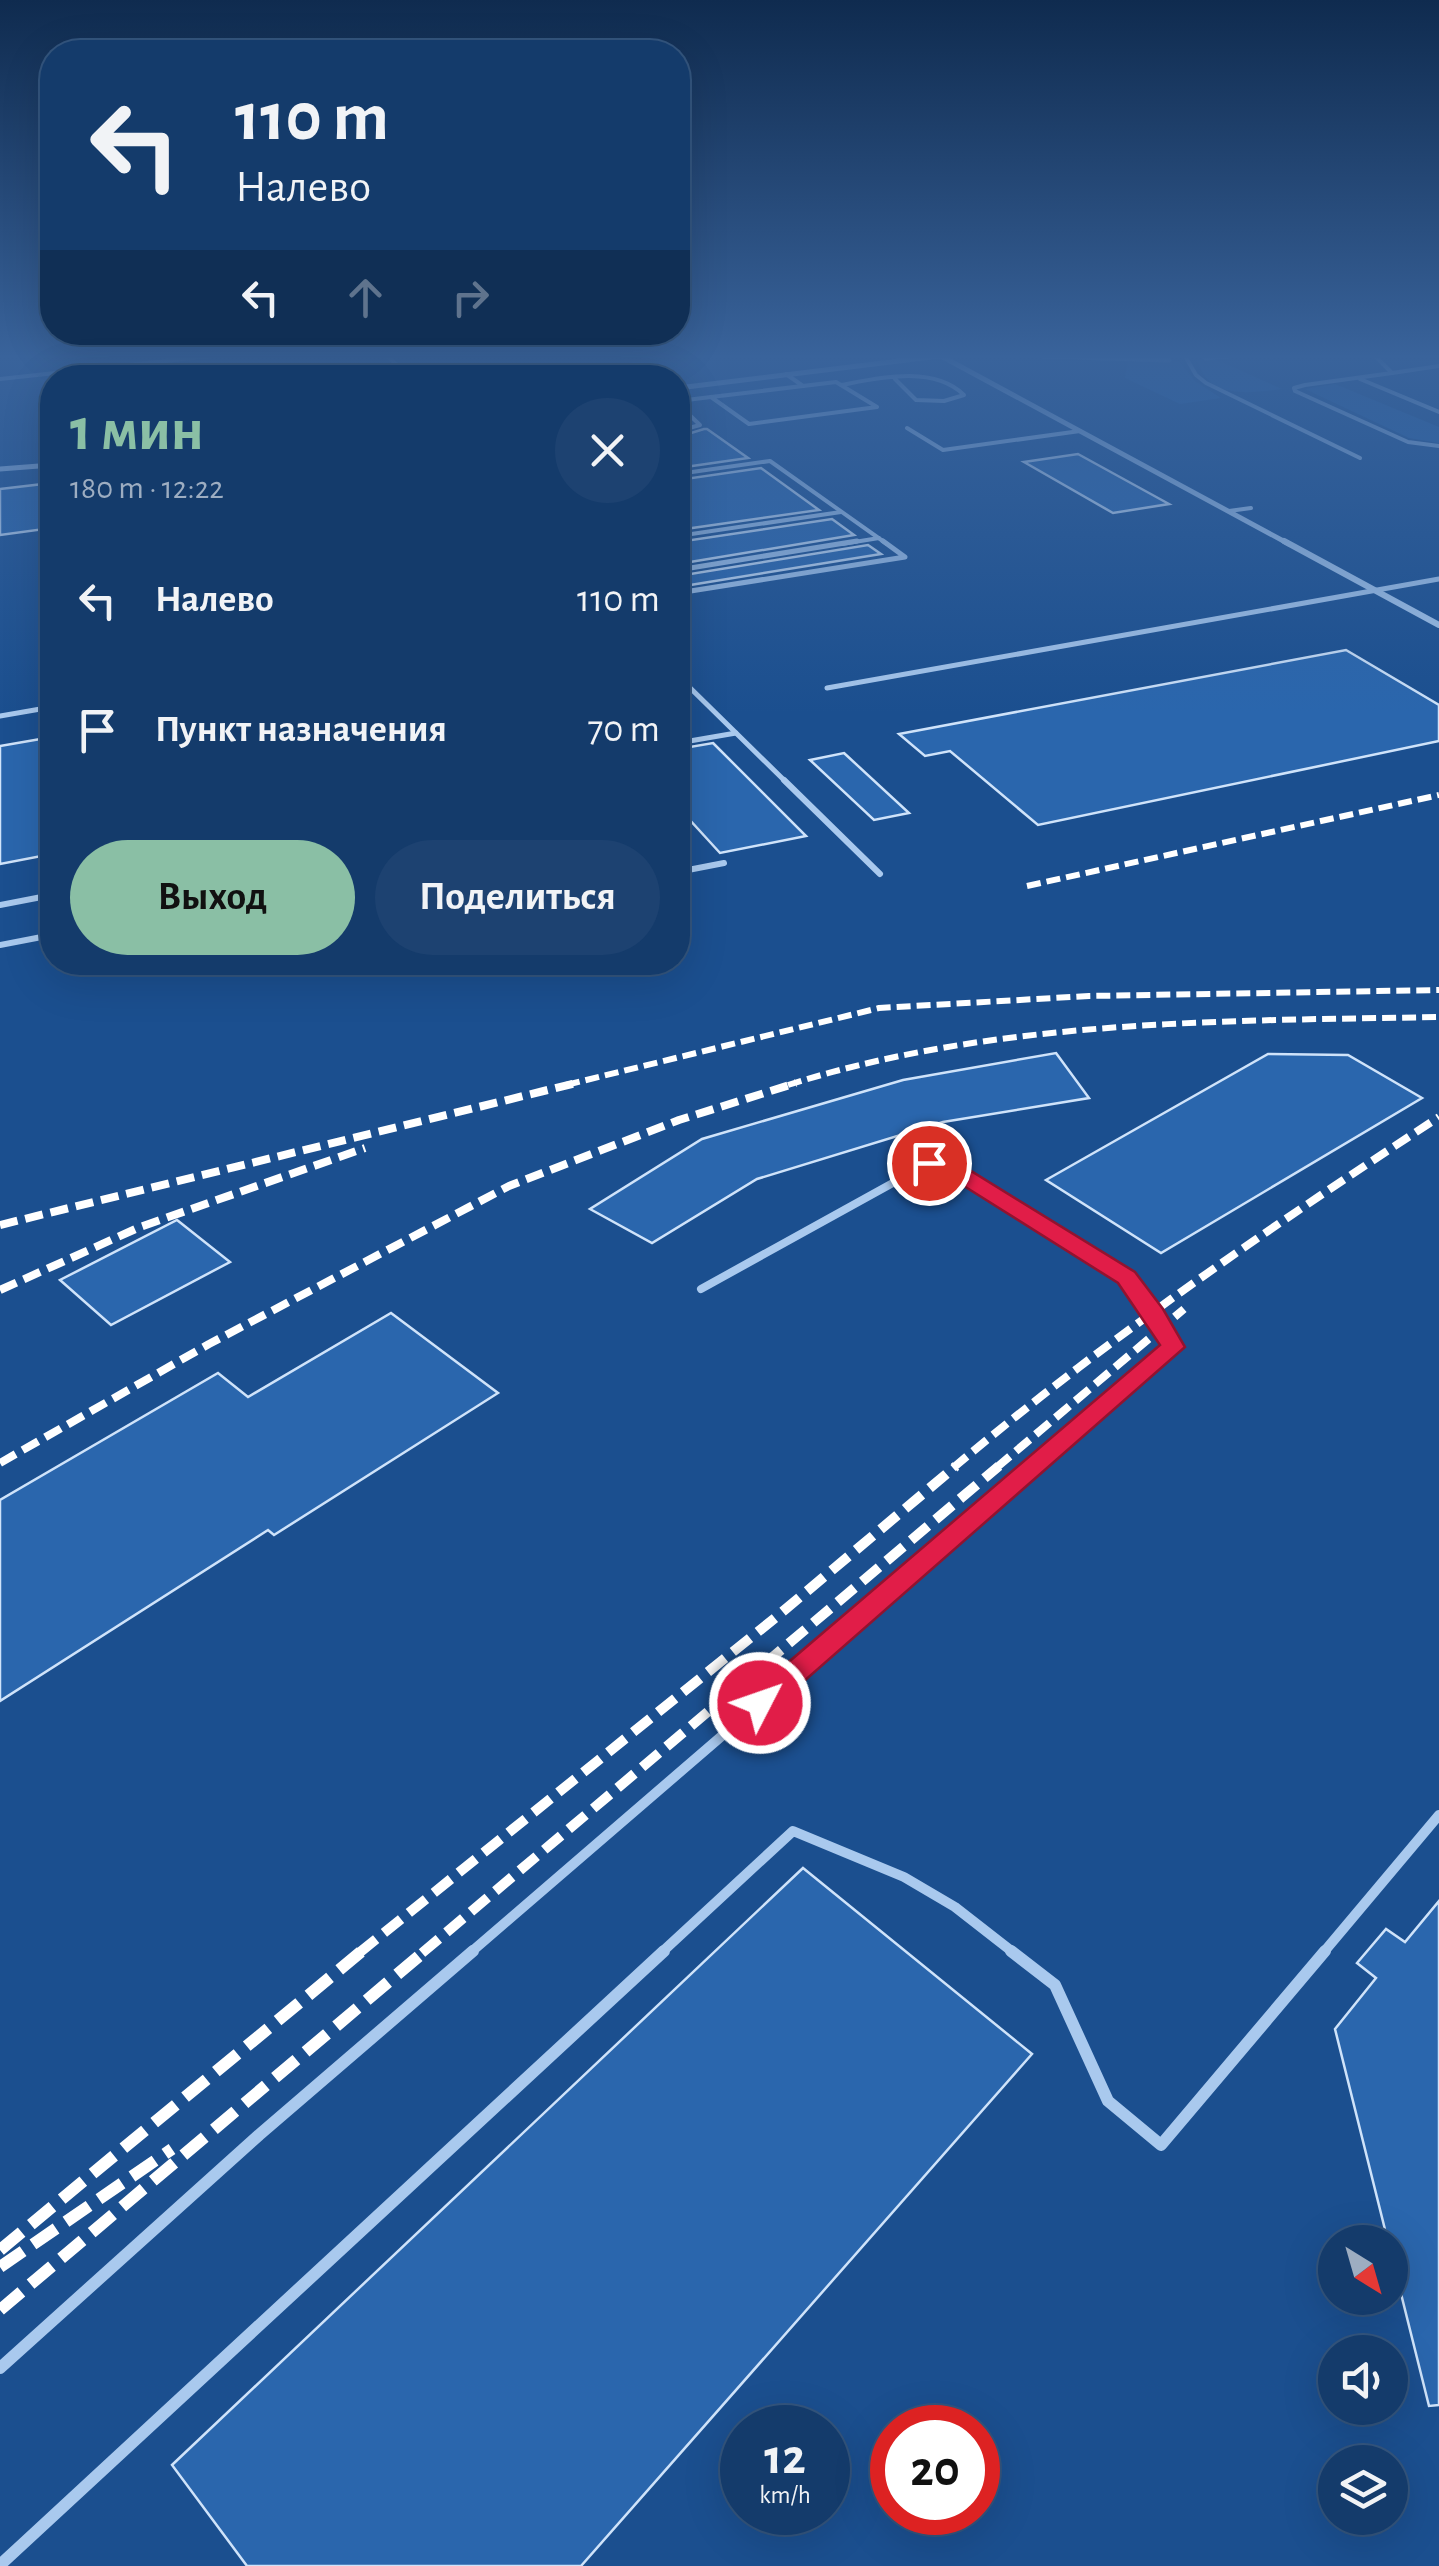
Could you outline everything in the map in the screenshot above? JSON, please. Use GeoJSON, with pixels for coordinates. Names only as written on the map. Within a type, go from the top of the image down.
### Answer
{"type":"FeatureCollection","features":[{"type":"Feature","properties":{"kind":"street"},"geometry":{"type":"LineString","coordinates":[[1159,474],[1439,625]]}},
{"type":"Feature","properties":{"kind":"lane"},"geometry":{"type":"LineString","coordinates":[[690,591],[905,557],[788,474]]}},
{"type":"Feature","properties":{"kind":"lane"},"geometry":{"type":"LineString","coordinates":[[1228,511],[1250,508]]}},
{"type":"Feature","properties":{"kind":"lane"},"geometry":{"type":"LineString","coordinates":[[690,534],[842,512]]}},
{"type":"Feature","properties":{"kind":"lane"},"geometry":{"type":"LineString","coordinates":[[690,568],[879,538]]}},
{"type":"Feature","properties":{"kind":"lane"},"geometry":{"type":"LineString","coordinates":[[827,688],[1439,579]]}},
{"type":"Feature","properties":{"kind":"lane"},"geometry":{"type":"LineString","coordinates":[[690,688],[880,874]]}},
{"type":"Feature","properties":{"kind":"lane"},"geometry":{"type":"LineString","coordinates":[[0,716],[40,709]]}},
{"type":"Feature","properties":{"kind":"lane"},"geometry":{"type":"LineString","coordinates":[[690,742],[736,733]]}},
{"type":"Feature","properties":{"kind":"lane"},"geometry":{"type":"LineString","coordinates":[[690,870],[724,863]]}},
{"type":"Feature","properties":{"kind":"lane"},"geometry":{"type":"LineString","coordinates":[[0,905],[40,897]]}},
{"type":"Feature","properties":{"kind":"lane"},"geometry":{"type":"LineString","coordinates":[[0,945],[40,937]]}},
{"type":"Feature","properties":{"kind":"lane"},"geometry":{"type":"LineString","coordinates":[[0,2368],[259,2135],[1173,1347],[1126,1278],[964,1176],[929,1163],[701,1289]]}},
{"type":"Feature","properties":{"kind":"lane"},"geometry":{"type":"LineString","coordinates":[[0,2565],[793,1831],[904,1877],[955,1907],[1055,1985],[1108,2101],[1160,2145],[1439,1815]]}},
{"type":"Feature","properties":{"kind":"building"},"geometry":{"type":"Polygon","coordinates":[[[769,474],[819,510],[690,528],[690,478],[769,474]]]}},
{"type":"Feature","properties":{"kind":"building"},"geometry":{"type":"Polygon","coordinates":[[[1044,474],[1114,474],[1169,504],[1113,513],[1044,474]]]}},
{"type":"Feature","properties":{"kind":"building"},"geometry":{"type":"Polygon","coordinates":[[[40,484],[40,530],[0,535],[0,489],[40,484]]]}},
{"type":"Feature","properties":{"kind":"building"},"geometry":{"type":"Polygon","coordinates":[[[832,519],[854,535],[690,562],[690,540],[832,519]]]}},
{"type":"Feature","properties":{"kind":"building"},"geometry":{"type":"Polygon","coordinates":[[[868,545],[881,554],[690,585],[690,574],[868,545]]]}},
{"type":"Feature","properties":{"kind":"building"},"geometry":{"type":"Polygon","coordinates":[[[1346,650],[1439,705],[1439,741],[1038,825],[950,751],[925,756],[899,734],[1346,650]]]}},
{"type":"Feature","properties":{"kind":"building"},"geometry":{"type":"Polygon","coordinates":[[[40,739],[40,856],[0,864],[0,746],[40,739]]]}},
{"type":"Feature","properties":{"kind":"building"},"geometry":{"type":"Polygon","coordinates":[[[713,743],[806,836],[720,853],[690,820],[690,747],[713,743]]]}},
{"type":"Feature","properties":{"kind":"building"},"geometry":{"type":"Polygon","coordinates":[[[844,753],[909,813],[874,820],[810,760],[844,753]]]}},
{"type":"Feature","properties":{"kind":"building"},"geometry":{"type":"Polygon","coordinates":[[[1056,1053],[1089,1098],[943,1122],[757,1179],[652,1243],[590,1209],[702,1139],[903,1080],[1056,1053]]]}},
{"type":"Feature","properties":{"kind":"building"},"geometry":{"type":"Polygon","coordinates":[[[1268,1054],[1348,1055],[1422,1098],[1161,1253],[1046,1180],[1268,1054]]]}},
{"type":"Feature","properties":{"kind":"building"},"geometry":{"type":"Polygon","coordinates":[[[177,1220],[230,1262],[111,1325],[60,1280],[177,1220]]]}},
{"type":"Feature","properties":{"kind":"building"},"geometry":{"type":"Polygon","coordinates":[[[391,1313],[498,1393],[274,1535],[268,1530],[0,1701],[0,1500],[218,1373],[248,1397],[391,1313]]]}},
{"type":"Feature","properties":{"kind":"building"},"geometry":{"type":"Polygon","coordinates":[[[803,1868],[1032,2054],[581,2566],[247,2566],[172,2465],[803,1868]]]}},
{"type":"Feature","properties":{"kind":"building"},"geometry":{"type":"Polygon","coordinates":[[[1439,1901],[1439,2405],[1429,2406],[1406,2315],[1408,2225],[1384,2225],[1335,2029],[1376,1978],[1357,1963],[1386,1929],[1405,1942],[1439,1901]]]}},
{"type":"Feature","properties":{"kind":"railway"},"geometry":{"type":"LineString","coordinates":[[1027,886],[1439,795]]}},
{"type":"Feature","properties":{"kind":"railway"},"geometry":{"type":"LineString","coordinates":[[566,1085],[879,1008],[1089,996],[1439,990]]}},
{"type":"Feature","properties":{"kind":"railway"},"geometry":{"type":"LineString","coordinates":[[788,1085],[867,1063],[1028,1036],[1193,1023],[1439,1017]]}},
{"type":"Feature","properties":{"kind":"railway"},"geometry":{"type":"LineString","coordinates":[[0,1225],[576,1083]]}},
{"type":"Feature","properties":{"kind":"railway"},"geometry":{"type":"LineString","coordinates":[[0,1463],[209,1344],[509,1186],[679,1120],[796,1083]]}},
{"type":"Feature","properties":{"kind":"railway"},"geometry":{"type":"LineString","coordinates":[[953,1468],[1070,1374],[1191,1285],[1439,1117]]}},
{"type":"Feature","properties":{"kind":"railway"},"geometry":{"type":"LineString","coordinates":[[0,1290],[140,1227],[365,1148]]}},
{"type":"Feature","properties":{"kind":"railway"},"geometry":{"type":"LineString","coordinates":[[996,1468],[1184,1309]]}},
{"type":"Feature","properties":{"kind":"railway"},"geometry":{"type":"LineString","coordinates":[[359,1953],[775,1618],[956,1466]]}},
{"type":"Feature","properties":{"kind":"railway"},"geometry":{"type":"LineString","coordinates":[[422,1953],[999,1466]]}},
{"type":"Feature","properties":{"kind":"railway"},"geometry":{"type":"LineString","coordinates":[[0,2250],[362,1951]]}},
{"type":"Feature","properties":{"kind":"railway"},"geometry":{"type":"LineString","coordinates":[[0,2310],[425,1951]]}},
{"type":"Feature","properties":{"kind":"railway"},"geometry":{"type":"LineString","coordinates":[[0,2267],[172,2149]]}},
{"type":"Feature","properties":{"kind":"route"},"geometry":{"type":"LineString","coordinates":[[760,1703],[1173,1347],[1126,1278],[964,1176],[929,1163]]}}]}
